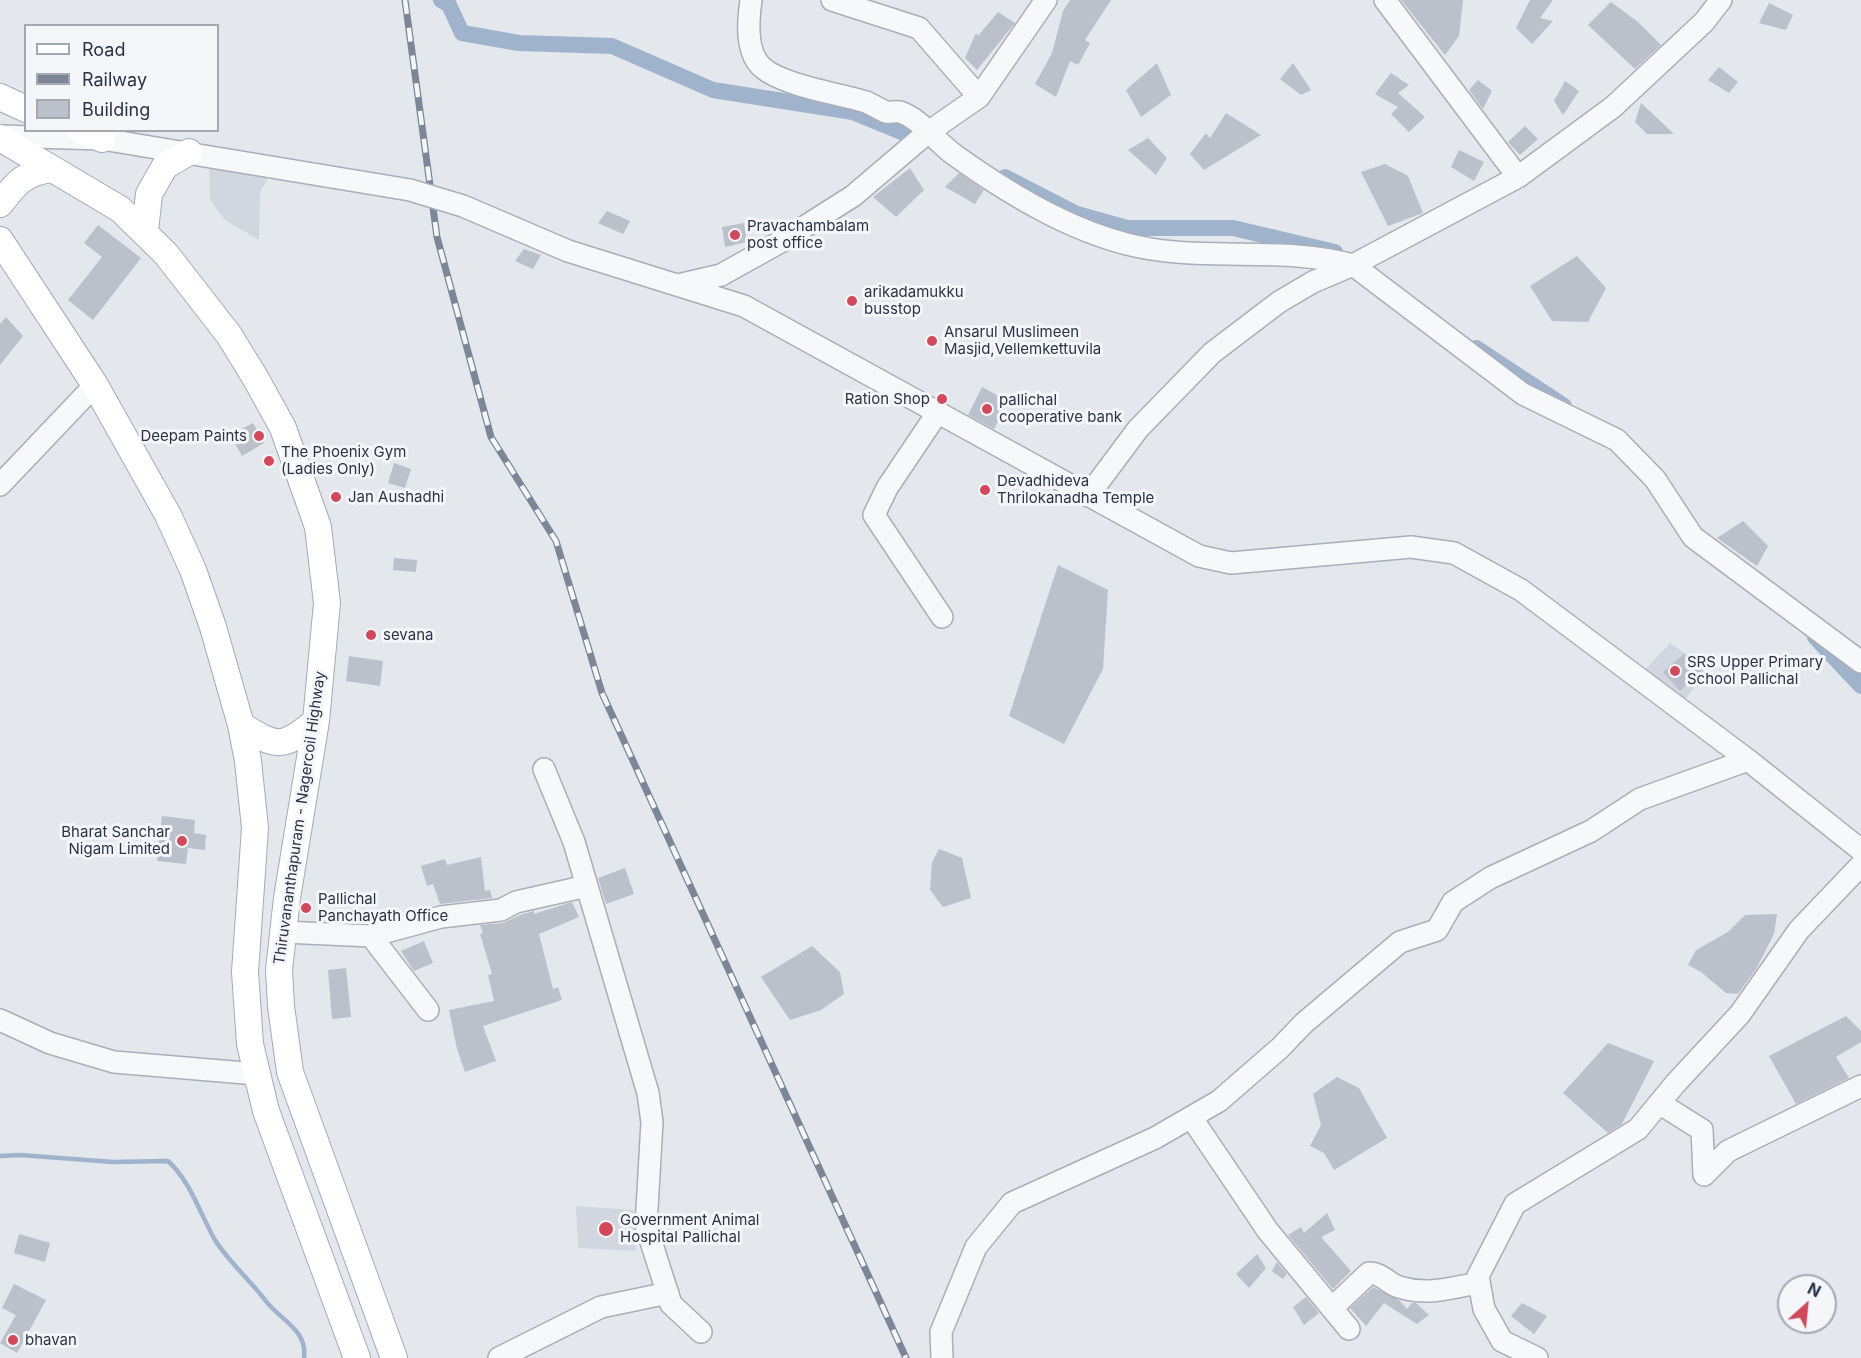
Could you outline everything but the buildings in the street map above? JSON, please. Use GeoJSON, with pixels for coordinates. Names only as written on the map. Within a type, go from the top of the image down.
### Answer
{"type":"FeatureCollection","features":[{"type":"Feature","properties":{"kind":"main road"},"geometry":{"type":"LineString","coordinates":[[0,97],[24,107]]}},
{"type":"Feature","properties":{"kind":"main road","name":"Thiruvananthapuram - Nagercoil Highway"},"geometry":{"type":"LineString","coordinates":[[0,137],[120,208],[145,231],[229,335],[283,428],[318,527],[327,603],[329,666],[316,721],[287,898],[279,970],[290,1072],[394,1358]]}},
{"type":"Feature","properties":{"kind":"main road"},"geometry":{"type":"LineString","coordinates":[[145,231],[149,195],[165,166],[189,152]]}},
{"type":"Feature","properties":{"kind":"main road"},"geometry":{"type":"LineString","coordinates":[[0,204],[16,184],[32,172],[52,169]]}},
{"type":"Feature","properties":{"kind":"main road"},"geometry":{"type":"LineString","coordinates":[[0,240],[95,385],[168,515],[193,570],[213,627],[241,725],[248,761],[255,828],[245,972],[250,1044],[266,1111],[357,1358]]}},
{"type":"Feature","properties":{"kind":"main road"},"geometry":{"type":"LineString","coordinates":[[241,725],[263,739],[281,743],[295,739],[316,721]]}},
{"type":"Feature","properties":{"kind":"street"},"geometry":{"type":"LineString","coordinates":[[751,0],[749,22],[753,55],[762,68],[786,80],[867,103],[888,112],[899,112],[924,126],[927,133],[955,156],[1018,196],[1088,232],[1150,249],[1324,257],[1353,265],[1523,394],[1617,440],[1655,479],[1693,537],[1861,662]]}},
{"type":"Feature","properties":{"kind":"street"},"geometry":{"type":"LineString","coordinates":[[832,0],[919,28],[979,97]]}},
{"type":"Feature","properties":{"kind":"street"},"geometry":{"type":"LineString","coordinates":[[677,285],[722,275],[782,241],[853,196],[927,133],[979,97],[1046,0]]}},
{"type":"Feature","properties":{"kind":"street"},"geometry":{"type":"LineString","coordinates":[[1385,0],[1518,177]]}},
{"type":"Feature","properties":{"kind":"street"},"geometry":{"type":"LineString","coordinates":[[1088,496],[1138,429],[1212,353],[1279,302],[1313,282],[1353,265],[1518,177],[1613,107],[1704,22],[1721,0]]}},
{"type":"Feature","properties":{"kind":"street","name":"Thiruvananthapuram - Nagercoil Highway"},"geometry":{"type":"LineString","coordinates":[[0,137],[91,135],[410,190],[463,206],[568,251],[744,306],[1199,556],[1231,563],[1411,547],[1454,553],[1521,591],[1748,760],[1861,850]]}},
{"type":"Feature","properties":{"kind":"street"},"geometry":{"type":"LineString","coordinates":[[0,485],[95,385]]}},
{"type":"Feature","properties":{"kind":"street"},"geometry":{"type":"LineString","coordinates":[[938,412],[887,488],[874,515],[942,617]]}},
{"type":"Feature","properties":{"kind":"street"},"geometry":{"type":"LineString","coordinates":[[942,1358],[941,1332],[976,1247],[1012,1203],[1155,1138],[1219,1101],[1248,1077],[1304,1023],[1400,942],[1437,930],[1453,902],[1490,878],[1591,831],[1640,799],[1748,760]]}},
{"type":"Feature","properties":{"kind":"street"},"geometry":{"type":"LineString","coordinates":[[544,770],[574,842],[648,1093],[652,1122],[646,1226],[671,1304],[701,1332]]}},
{"type":"Feature","properties":{"kind":"street"},"geometry":{"type":"LineString","coordinates":[[1537,1358],[1502,1341],[1484,1309],[1478,1276],[1515,1204],[1638,1129],[1740,1014],[1800,930],[1861,865]]}},
{"type":"Feature","properties":{"kind":"street"},"geometry":{"type":"LineString","coordinates":[[284,932],[371,936],[441,917],[501,910],[516,902],[587,886]]}},
{"type":"Feature","properties":{"kind":"street"},"geometry":{"type":"LineString","coordinates":[[371,936],[428,1010]]}},
{"type":"Feature","properties":{"kind":"street"},"geometry":{"type":"LineString","coordinates":[[0,1020],[50,1043],[114,1062],[257,1074]]}},
{"type":"Feature","properties":{"kind":"street"},"geometry":{"type":"LineString","coordinates":[[1659,1103],[1702,1130],[1704,1175],[1728,1151],[1861,1086]]}},
{"type":"Feature","properties":{"kind":"street"},"geometry":{"type":"LineString","coordinates":[[1191,1118],[1268,1231],[1350,1329]]}},
{"type":"Feature","properties":{"kind":"street"},"geometry":{"type":"LineString","coordinates":[[1332,1308],[1369,1273],[1378,1273],[1394,1286],[1421,1293],[1479,1283]]}},
{"type":"Feature","properties":{"kind":"street"},"geometry":{"type":"LineString","coordinates":[[499,1358],[601,1307],[668,1293]]}},
{"type":"Feature","properties":{"kind":"shaded area"},"geometry":{"type":"Polygon","coordinates":[[[209,165],[268,178],[260,192],[259,240],[225,220],[210,200],[209,165]]]}},
{"type":"Feature","properties":{"kind":"shaded area","name":"SRS Upper Primary School Pallichal"},"geometry":{"type":"Polygon","coordinates":[[[1670,643],[1708,669],[1685,700],[1642,673],[1670,643]]]}},
{"type":"Feature","properties":{"kind":"shaded area","name":"Government Animal Hospital Pallichal"},"geometry":{"type":"Polygon","coordinates":[[[576,1206],[633,1210],[636,1251],[578,1248],[576,1206]]]}},
{"type":"Feature","properties":{"kind":"waterway"},"geometry":{"type":"LineString","coordinates":[[441,0],[449,5],[462,33],[519,43],[612,46],[713,90],[853,112],[909,135]]}},
{"type":"Feature","properties":{"kind":"waterway"},"geometry":{"type":"LineString","coordinates":[[1005,177],[1077,214],[1127,228],[1233,228],[1335,252]]}},
{"type":"Feature","properties":{"kind":"waterway"},"geometry":{"type":"LineString","coordinates":[[1476,348],[1564,406]]}},
{"type":"Feature","properties":{"kind":"waterway"},"geometry":{"type":"LineString","coordinates":[[1815,637],[1861,686]]}},
{"type":"Feature","properties":{"kind":"waterway"},"geometry":{"type":"LineString","coordinates":[[0,1156],[20,1155],[113,1162],[168,1161],[189,1188],[220,1248],[271,1307],[292,1326],[302,1340],[304,1358]]}},
{"type":"Feature","properties":{"kind":"railway"},"geometry":{"type":"LineString","coordinates":[[405,0],[437,237],[491,437],[556,541],[602,693],[906,1358]]}},
{"type":"Feature","properties":{"kind":"place","name":"Pravachambalam post office"},"geometry":{"type":"Point","coordinates":[735,235]}},
{"type":"Feature","properties":{"kind":"place","name":"arikadamukku busstop"},"geometry":{"type":"Point","coordinates":[852,301]}},
{"type":"Feature","properties":{"kind":"place","name":"Ansarul Muslimeen Masjid,Vellemkettuvila"},"geometry":{"type":"Point","coordinates":[932,341]}},
{"type":"Feature","properties":{"kind":"place","name":"Ration Shop"},"geometry":{"type":"Point","coordinates":[942,399]}},
{"type":"Feature","properties":{"kind":"place","name":"pallichal cooperative bank"},"geometry":{"type":"Point","coordinates":[987,409]}},
{"type":"Feature","properties":{"kind":"place","name":"Deepam Paints"},"geometry":{"type":"Point","coordinates":[259,436]}},
{"type":"Feature","properties":{"kind":"place","name":"The Phoenix Gym (Ladies Only)"},"geometry":{"type":"Point","coordinates":[269,461]}},
{"type":"Feature","properties":{"kind":"place","name":"Devadhideva Thrilokanadha Temple"},"geometry":{"type":"Point","coordinates":[985,490]}},
{"type":"Feature","properties":{"kind":"place","name":"Jan Aushadhi"},"geometry":{"type":"Point","coordinates":[336,497]}},
{"type":"Feature","properties":{"kind":"place","name":"sevana"},"geometry":{"type":"Point","coordinates":[371,635]}},
{"type":"Feature","properties":{"kind":"place","name":"SRS Upper Primary School Pallichal"},"geometry":{"type":"Point","coordinates":[1675,671]}},
{"type":"Feature","properties":{"kind":"place","name":"Bharat Sanchar Nigam Limited"},"geometry":{"type":"Point","coordinates":[182,841]}},
{"type":"Feature","properties":{"kind":"place","name":"Pallichal Panchayath Office"},"geometry":{"type":"Point","coordinates":[306,908]}},
{"type":"Feature","properties":{"kind":"place","name":"Government Animal Hospital Pallichal"},"geometry":{"type":"Point","coordinates":[606,1229]}},
{"type":"Feature","properties":{"kind":"place","name":"bhavan"},"geometry":{"type":"Point","coordinates":[13,1340]}}]}
